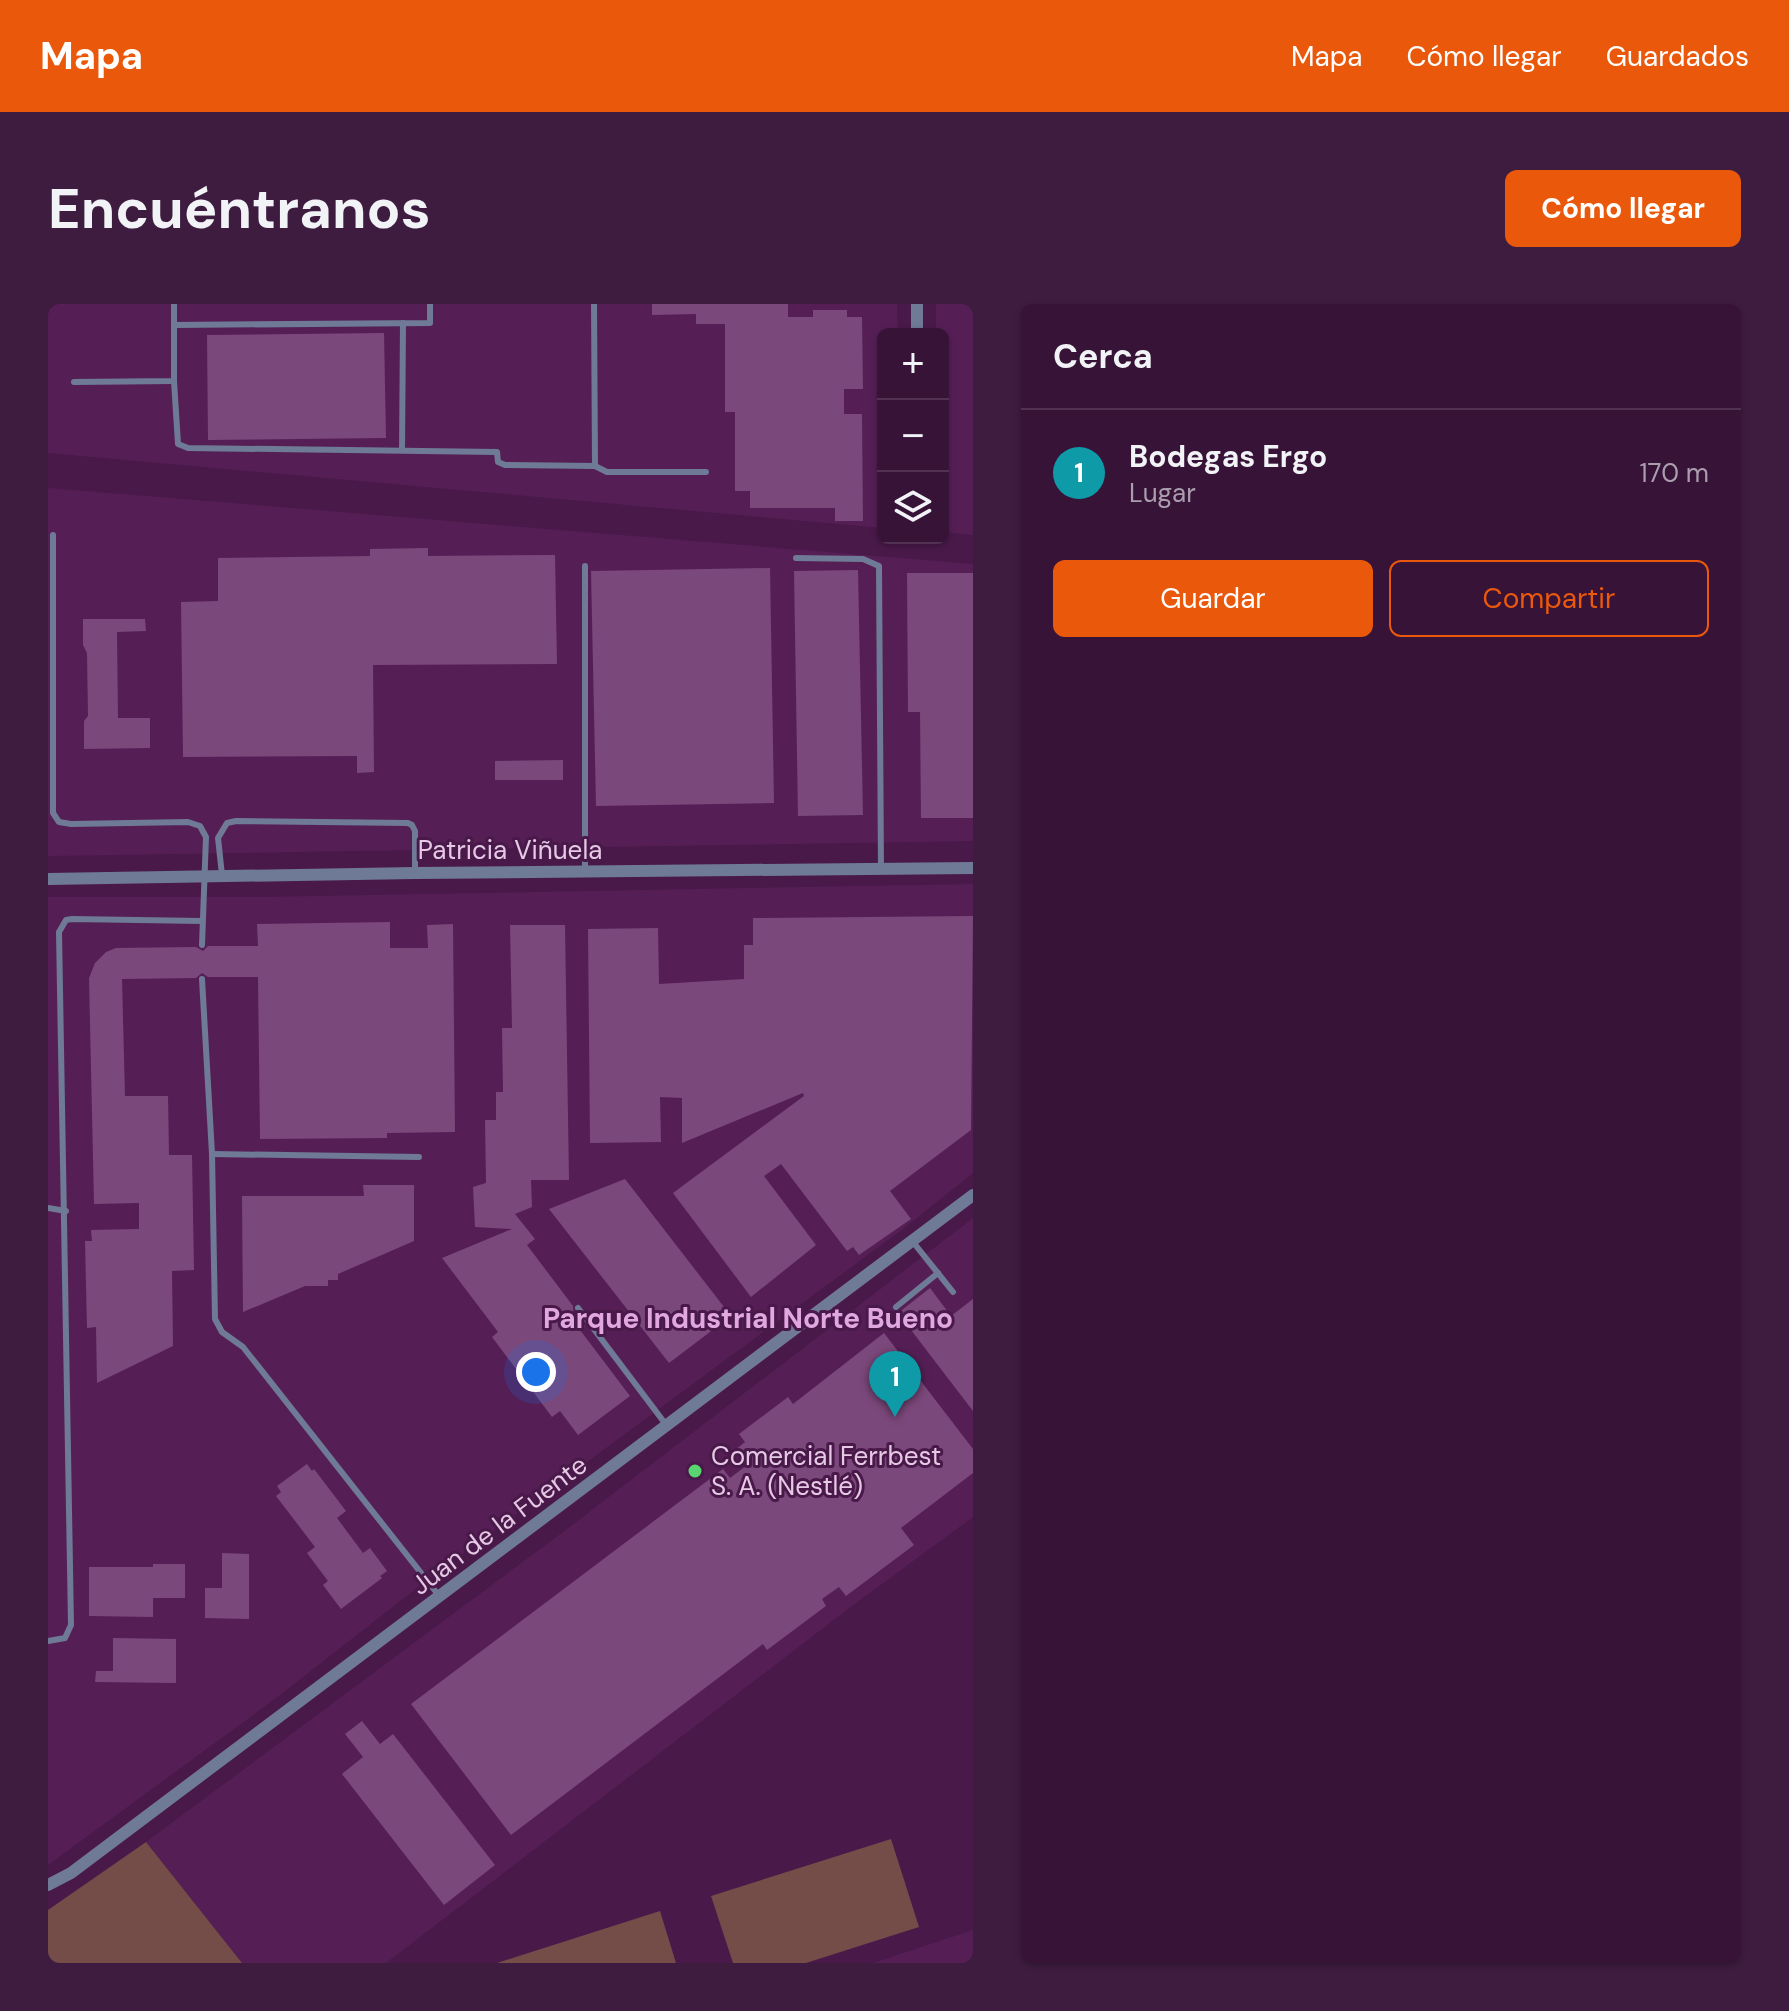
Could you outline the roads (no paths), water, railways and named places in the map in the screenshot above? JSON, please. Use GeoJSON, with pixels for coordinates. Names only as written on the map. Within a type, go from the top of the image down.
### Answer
{"type":"FeatureCollection","features":[{"type":"Feature","properties":{"kind":"street"},"geometry":{"type":"LineString","coordinates":[[917,304],[917,328]]}},
{"type":"Feature","properties":{"kind":"street","name":"Patricia Viñuela"},"geometry":{"type":"LineString","coordinates":[[48,879],[973,868]]}},
{"type":"Feature","properties":{"kind":"street","name":"Juan de la Fuente"},"geometry":{"type":"LineString","coordinates":[[48,1885],[71,1873],[973,1195]]}},
{"type":"Feature","properties":{"kind":"lane"},"geometry":{"type":"LineString","coordinates":[[174,304],[178,444],[188,448],[497,452],[498,462],[505,465],[595,466],[607,472],[706,472]]}},
{"type":"Feature","properties":{"kind":"lane"},"geometry":{"type":"LineString","coordinates":[[174,325],[430,323],[430,304]]}},
{"type":"Feature","properties":{"kind":"lane"},"geometry":{"type":"LineString","coordinates":[[594,304],[595,466]]}},
{"type":"Feature","properties":{"kind":"lane"},"geometry":{"type":"LineString","coordinates":[[402,450],[403,323]]}},
{"type":"Feature","properties":{"kind":"lane"},"geometry":{"type":"LineString","coordinates":[[74,382],[174,381]]}},
{"type":"Feature","properties":{"kind":"lane"},"geometry":{"type":"LineString","coordinates":[[53,535],[53,813],[59,822],[71,824],[188,822],[200,826],[206,837],[202,945]]}},
{"type":"Feature","properties":{"kind":"lane"},"geometry":{"type":"LineString","coordinates":[[796,558],[863,559],[879,566],[881,870]]}},
{"type":"Feature","properties":{"kind":"lane"},"geometry":{"type":"LineString","coordinates":[[585,566],[585,872]]}},
{"type":"Feature","properties":{"kind":"lane"},"geometry":{"type":"LineString","coordinates":[[222,875],[218,838],[227,823],[236,821],[408,823],[415,831],[415,873]]}},
{"type":"Feature","properties":{"kind":"lane"},"geometry":{"type":"LineString","coordinates":[[48,1641],[65,1638],[71,1625],[59,932],[66,920],[72,919],[202,921]]}},
{"type":"Feature","properties":{"kind":"lane"},"geometry":{"type":"LineString","coordinates":[[202,979],[212,1154],[215,1319],[222,1332],[243,1347],[440,1597]]}},
{"type":"Feature","properties":{"kind":"lane"},"geometry":{"type":"LineString","coordinates":[[212,1154],[419,1157]]}},
{"type":"Feature","properties":{"kind":"lane"},"geometry":{"type":"LineString","coordinates":[[48,1208],[66,1211]]}},
{"type":"Feature","properties":{"kind":"lane"},"geometry":{"type":"LineString","coordinates":[[912,1240],[953,1292]]}},
{"type":"Feature","properties":{"kind":"lane"},"geometry":{"type":"LineString","coordinates":[[896,1307],[938,1273]]}},
{"type":"Feature","properties":{"kind":"lane"},"geometry":{"type":"LineString","coordinates":[[578,1308],[667,1426]]}},
{"type":"Feature","properties":{"kind":"place","name":"Bodegas Ergo"},"geometry":{"type":"Point","coordinates":[895,1417]}},
{"type":"Feature","properties":{"kind":"place","name":"Comercial Ferrbest S. A. (Nestlé)"},"geometry":{"type":"Point","coordinates":[695,1471]}},
{"type":"Feature","properties":{"kind":"district","name":"Parque Industrial Norte Bueno"},"geometry":{"type":"Point","coordinates":[748,1318]}}]}
